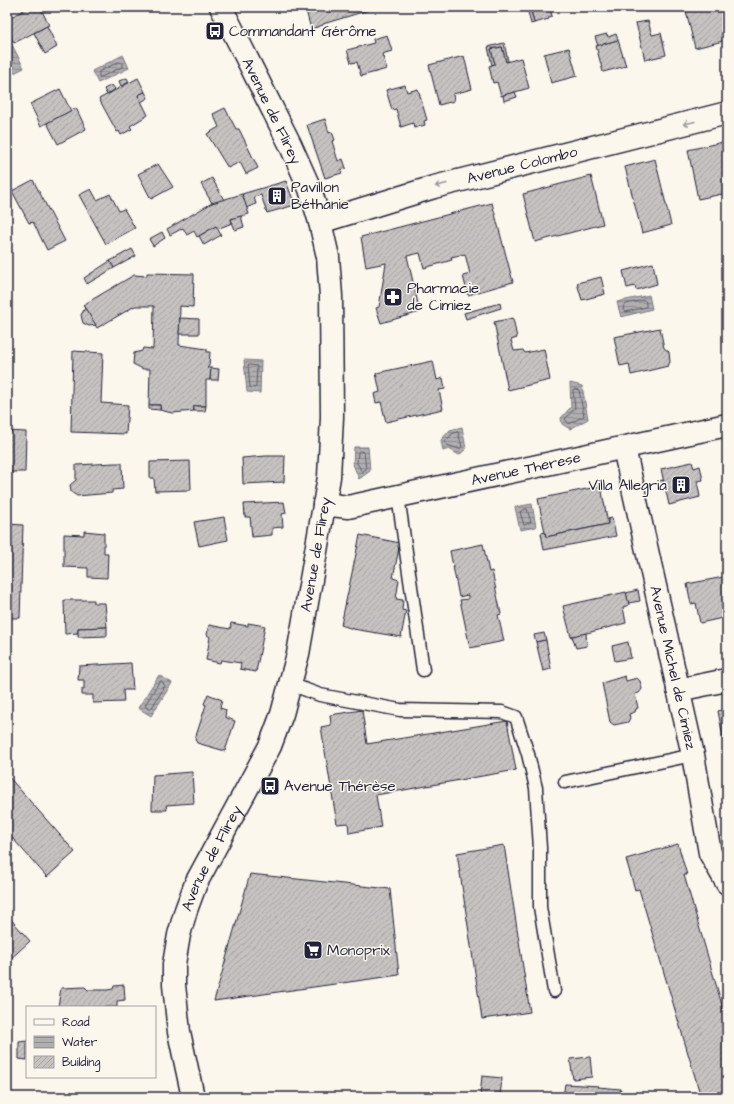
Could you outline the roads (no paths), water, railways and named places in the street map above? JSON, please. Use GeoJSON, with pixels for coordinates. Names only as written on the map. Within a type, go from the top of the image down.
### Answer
{"type":"FeatureCollection","features":[{"type":"Feature","properties":{"kind":"street","name":"Avenue de Flirey"},"geometry":{"type":"LineString","coordinates":[[192,1097],[179,1032],[174,985],[174,964],[179,935],[196,883],[270,746],[282,714],[298,654],[329,476],[332,417],[331,317],[328,257],[320,222],[310,189],[290,144],[221,7]]}},
{"type":"Feature","properties":{"kind":"street","name":"Avenue Colombo"},"geometry":{"type":"LineString","coordinates":[[320,222],[434,187],[727,113]]}},
{"type":"Feature","properties":{"kind":"street","name":"Avenue Therese"},"geometry":{"type":"LineString","coordinates":[[324,504],[348,507],[727,425]]}},
{"type":"Feature","properties":{"kind":"street","name":"Avenue Michel de Cimiez"},"geometry":{"type":"LineString","coordinates":[[624,448],[693,756],[710,853],[727,883]]}},
{"type":"Feature","properties":{"kind":"street"},"geometry":{"type":"LineString","coordinates":[[678,690],[727,680]]}},
{"type":"Feature","properties":{"kind":"lane"},"geometry":{"type":"LineString","coordinates":[[398,496],[423,670]]}},
{"type":"Feature","properties":{"kind":"lane"},"geometry":{"type":"LineString","coordinates":[[290,684],[320,695],[392,709],[502,712],[516,717],[528,754],[536,788],[540,848],[540,907],[554,991]]}},
{"type":"Feature","properties":{"kind":"lane"},"geometry":{"type":"LineString","coordinates":[[565,782],[693,756]]}},
{"type":"Feature","properties":{"kind":"water"},"geometry":{"type":"Polygon","coordinates":[[[10,41],[24,68],[12,74],[7,65],[7,43],[10,41]]]}},
{"type":"Feature","properties":{"kind":"water"},"geometry":{"type":"Polygon","coordinates":[[[123,55],[129,68],[98,83],[92,71],[123,55]]]}},
{"type":"Feature","properties":{"kind":"water"},"geometry":{"type":"Polygon","coordinates":[[[649,295],[652,309],[621,317],[617,302],[649,295]]]}},
{"type":"Feature","properties":{"kind":"water"},"geometry":{"type":"Polygon","coordinates":[[[244,360],[261,361],[260,393],[247,392],[244,360]]]}},
{"type":"Feature","properties":{"kind":"water"},"geometry":{"type":"Polygon","coordinates":[[[570,383],[582,386],[588,419],[570,429],[562,424],[561,418],[571,407],[570,383]]]}},
{"type":"Feature","properties":{"kind":"water"},"geometry":{"type":"Polygon","coordinates":[[[462,427],[466,449],[459,455],[449,449],[443,451],[441,440],[450,430],[462,427]]]}},
{"type":"Feature","properties":{"kind":"water"},"geometry":{"type":"Polygon","coordinates":[[[354,447],[368,447],[370,471],[359,479],[353,464],[354,447]]]}},
{"type":"Feature","properties":{"kind":"water"},"geometry":{"type":"Polygon","coordinates":[[[532,504],[536,527],[520,530],[515,507],[532,504]]]}},
{"type":"Feature","properties":{"kind":"water"},"geometry":{"type":"Polygon","coordinates":[[[159,675],[172,683],[151,716],[138,708],[159,675]]]}},
{"type":"Feature","properties":{"kind":"place","name":"Commandant Gérôme"},"geometry":{"type":"Point","coordinates":[215,31]}},
{"type":"Feature","properties":{"kind":"place","name":"Pavillon Béthanie"},"geometry":{"type":"Point","coordinates":[277,196]}},
{"type":"Feature","properties":{"kind":"place","name":"Pharmacie de Cimiez"},"geometry":{"type":"Point","coordinates":[393,297]}},
{"type":"Feature","properties":{"kind":"place","name":"Villa Allegria"},"geometry":{"type":"Point","coordinates":[681,485]}},
{"type":"Feature","properties":{"kind":"place","name":"Avenue Thérèse"},"geometry":{"type":"Point","coordinates":[270,786]}},
{"type":"Feature","properties":{"kind":"place","name":"Monoprix"},"geometry":{"type":"Point","coordinates":[313,950]}}]}
